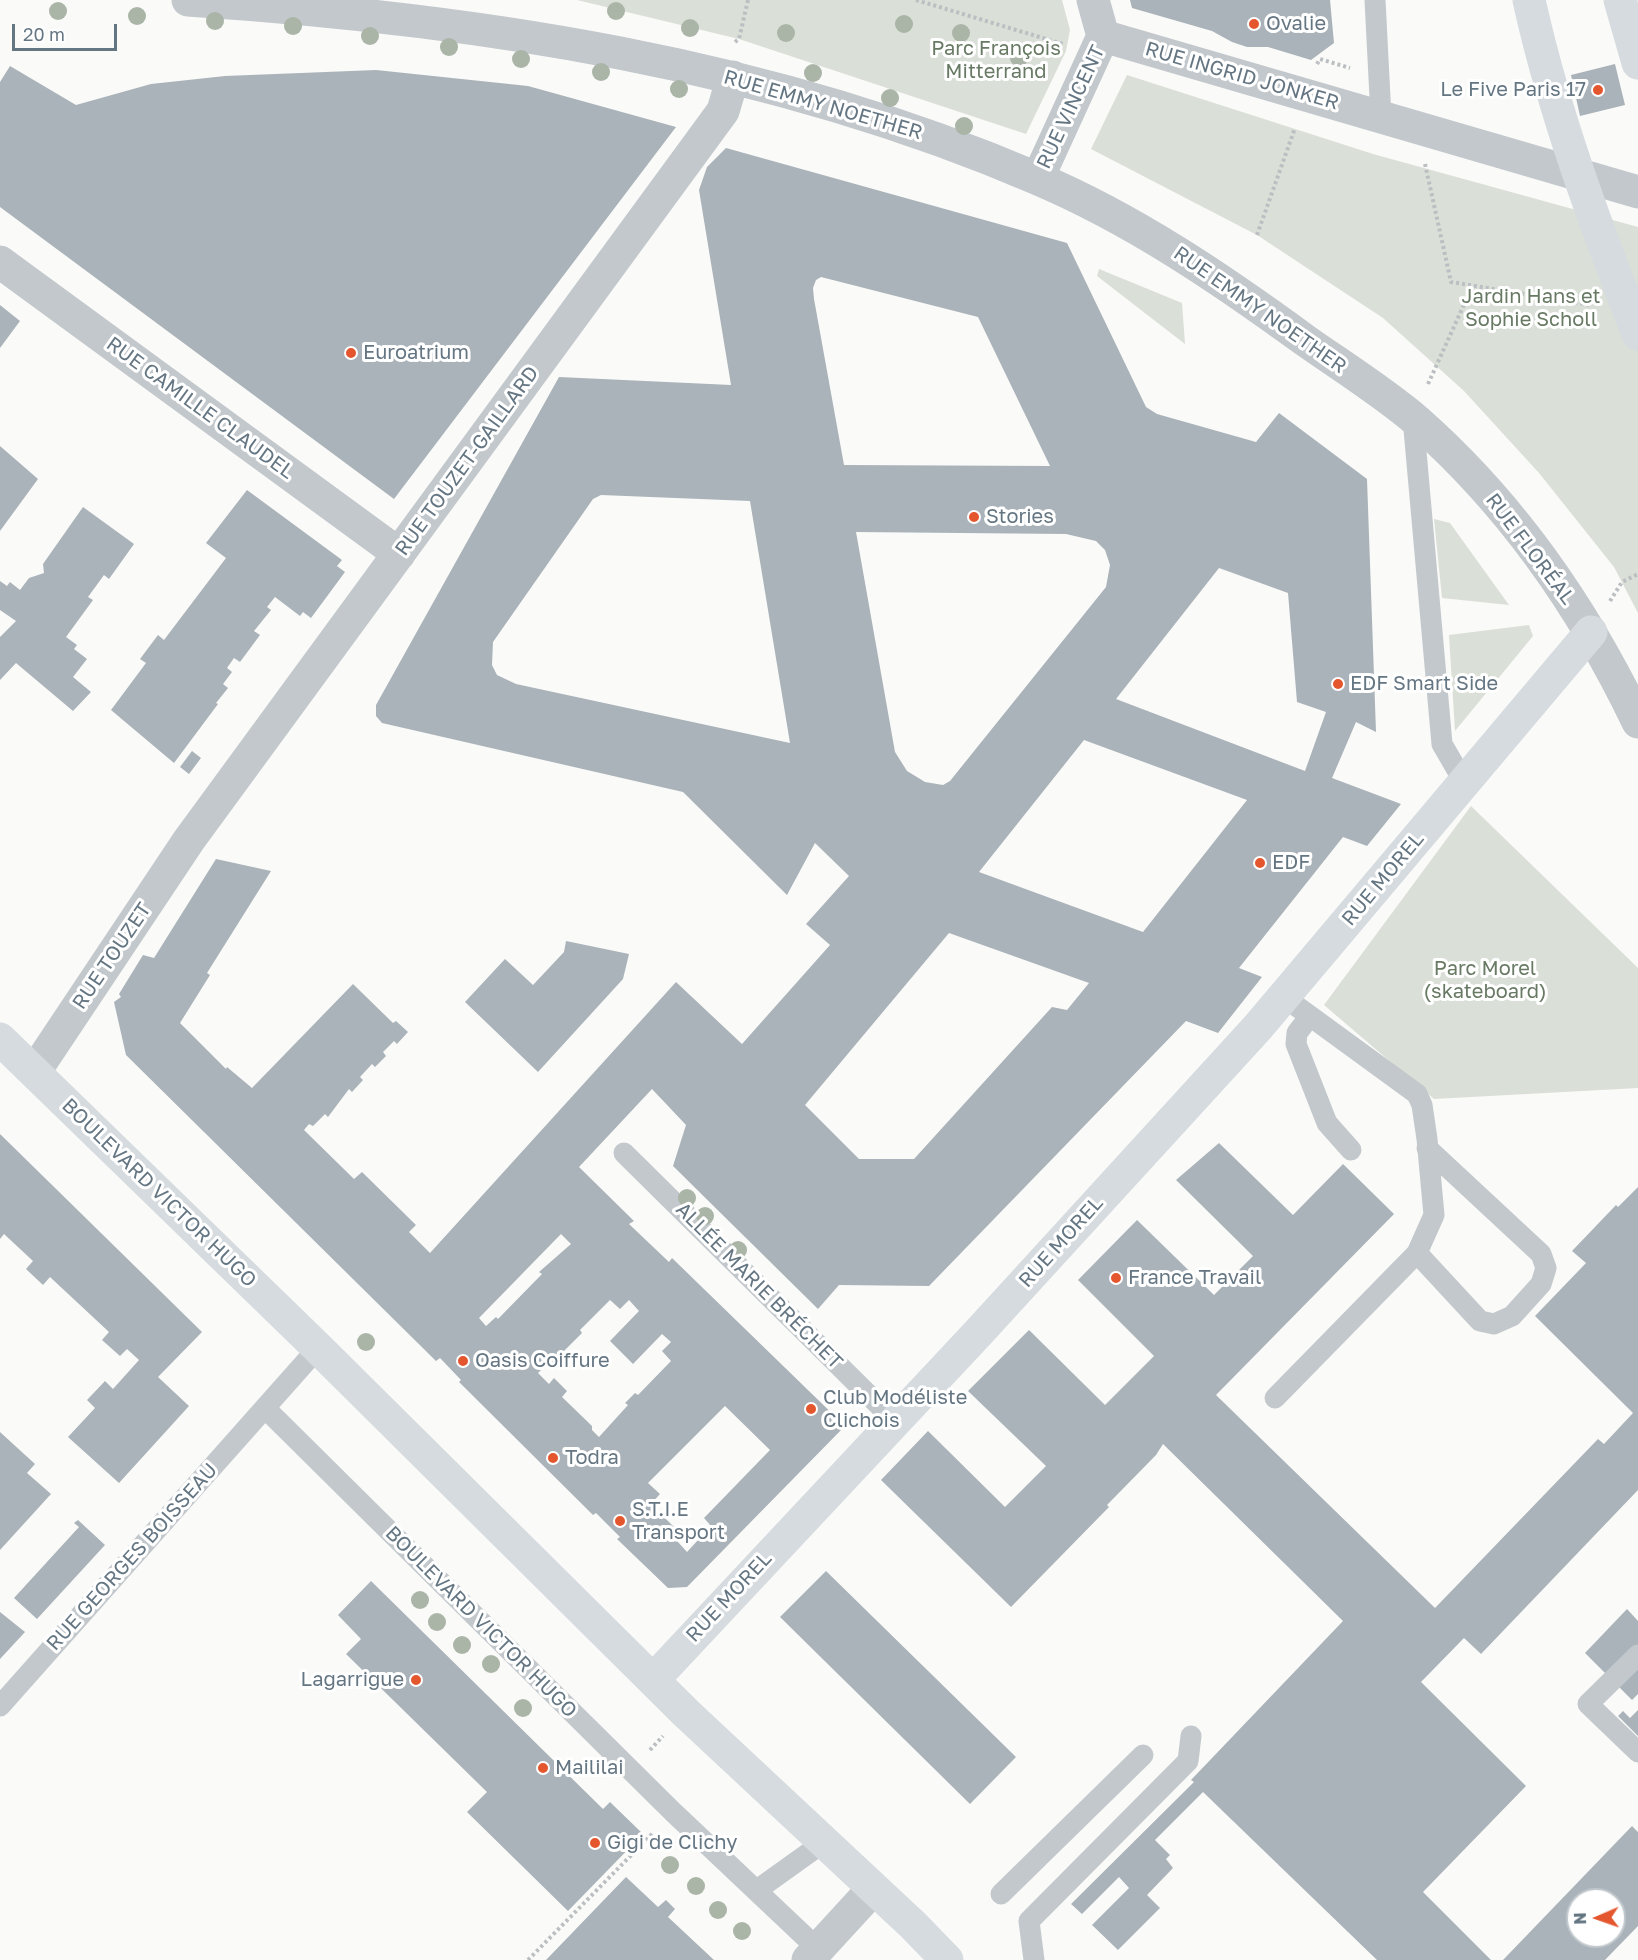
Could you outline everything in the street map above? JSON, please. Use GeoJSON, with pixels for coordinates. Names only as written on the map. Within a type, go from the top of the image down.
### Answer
{"type":"FeatureCollection","features":[{"type":"Feature","properties":{"kind":"main road"},"geometry":{"type":"LineString","coordinates":[[1529,0],[1536,34],[1586,194],[1638,334]]}},
{"type":"Feature","properties":{"kind":"main road"},"geometry":{"type":"LineString","coordinates":[[1620,0],[1638,63]]}},
{"type":"Feature","properties":{"kind":"main road","name":"RUE MOREL"},"geometry":{"type":"LineString","coordinates":[[653,1680],[987,1323],[1284,997],[1592,632]]}},
{"type":"Feature","properties":{"kind":"main road","name":"BOULEVARD VICTOR HUGO"},"geometry":{"type":"LineString","coordinates":[[0,1039],[318,1348],[686,1713],[913,1925],[946,1960]]}},
{"type":"Feature","properties":{"kind":"street","name":"RUE EMMY NOETHER"},"geometry":{"type":"LineString","coordinates":[[188,0],[311,8],[542,38],[766,84],[889,120],[1038,178],[1158,241],[1244,295],[1402,410]]}},
{"type":"Feature","properties":{"kind":"street","name":"RUE VINCENT"},"geometry":{"type":"LineString","coordinates":[[1038,178],[1099,44],[1093,0]]}},
{"type":"Feature","properties":{"kind":"street","name":"RUE INGRID JONKER"},"geometry":{"type":"LineString","coordinates":[[1099,44],[1382,117],[1638,192]]}},
{"type":"Feature","properties":{"kind":"street","name":"RUE TOUZET-GAILLARD"},"geometry":{"type":"LineString","coordinates":[[189,840],[723,111],[733,77]]}},
{"type":"Feature","properties":{"kind":"street","name":"RUE CAMILLE CLAUDEL"},"geometry":{"type":"LineString","coordinates":[[0,262],[399,554]]}},
{"type":"Feature","properties":{"kind":"street","name":"RUE FLORÉAL"},"geometry":{"type":"LineString","coordinates":[[1402,410],[1470,471],[1532,546],[1592,632],[1638,722]]}},
{"type":"Feature","properties":{"kind":"street","name":"RUE TOUZET"},"geometry":{"type":"LineString","coordinates":[[35,1071],[189,840]]}},
{"type":"Feature","properties":{"kind":"street"},"geometry":{"type":"LineString","coordinates":[[813,1954],[873,1889]]}},
{"type":"Feature","properties":{"kind":"lane"},"geometry":{"type":"LineString","coordinates":[[1374,0],[1382,117]]}},
{"type":"Feature","properties":{"kind":"lane"},"geometry":{"type":"LineString","coordinates":[[1402,410],[1442,744],[1459,787]]}},
{"type":"Feature","properties":{"kind":"lane"},"geometry":{"type":"LineString","coordinates":[[1275,1398],[1416,1253],[1434,1215],[1422,1105],[1417,1094],[1284,997]]}},
{"type":"Feature","properties":{"kind":"lane"},"geometry":{"type":"LineString","coordinates":[[1310,1016],[1297,1033],[1296,1044],[1327,1123],[1351,1150]]}},
{"type":"Feature","properties":{"kind":"lane"},"geometry":{"type":"LineString","coordinates":[[1416,1253],[1480,1321],[1494,1324],[1512,1316],[1540,1284],[1546,1268],[1541,1254],[1427,1148]]}},
{"type":"Feature","properties":{"kind":"lane","name":"ALLÉE MARIE BRÉCHET"},"geometry":{"type":"LineString","coordinates":[[624,1153],[894,1420]]}},
{"type":"Feature","properties":{"kind":"lane"},"geometry":{"type":"LineString","coordinates":[[265,1408],[318,1348]]}},
{"type":"Feature","properties":{"kind":"lane","name":"RUE GEORGES BOISSEAU"},"geometry":{"type":"LineString","coordinates":[[0,1706],[265,1408]]}},
{"type":"Feature","properties":{"kind":"lane","name":"BOULEVARD VICTOR HUGO"},"geometry":{"type":"LineString","coordinates":[[265,1408],[630,1770],[757,1890],[813,1954]]}},
{"type":"Feature","properties":{"kind":"lane"},"geometry":{"type":"LineString","coordinates":[[1638,1655],[1588,1704],[1638,1752]]}},
{"type":"Feature","properties":{"kind":"lane"},"geometry":{"type":"LineString","coordinates":[[1034,1960],[1029,1921],[1188,1761],[1191,1736]]}},
{"type":"Feature","properties":{"kind":"lane"},"geometry":{"type":"LineString","coordinates":[[1002,1894],[1143,1755]]}},
{"type":"Feature","properties":{"kind":"lane"},"geometry":{"type":"LineString","coordinates":[[757,1890],[824,1842]]}},
{"type":"Feature","properties":{"kind":"path"},"geometry":{"type":"LineString","coordinates":[[916,0],[1099,44]]}},
{"type":"Feature","properties":{"kind":"path"},"geometry":{"type":"LineString","coordinates":[[1257,235],[1294,129]]}},
{"type":"Feature","properties":{"kind":"path"},"geometry":{"type":"LineString","coordinates":[[1431,131],[1424,168],[1451,282],[1595,305]]}},
{"type":"Feature","properties":{"kind":"path"},"geometry":{"type":"LineString","coordinates":[[1402,410],[1472,287]]}},
{"type":"Feature","properties":{"kind":"path"},"geometry":{"type":"LineString","coordinates":[[630,1770],[686,1713]]}},
{"type":"Feature","properties":{"kind":"path"},"geometry":{"type":"LineString","coordinates":[[528,1960],[673,1812]]}},
{"type":"Feature","properties":{"kind":"green space","name":"Parc François Mitterrand"},"geometry":{"type":"Polygon","coordinates":[[[577,0],[1062,0],[1070,30],[1066,51],[1026,134],[739,39],[577,0]]]}},
{"type":"Feature","properties":{"kind":"green space","name":"Jardin Hans et Sophie Scholl"},"geometry":{"type":"Polygon","coordinates":[[[1127,75],[1373,154],[1638,227],[1638,613],[1614,567],[1539,473],[1464,391],[1383,318],[1257,235],[1091,149],[1127,75]]]}},
{"type":"Feature","properties":{"kind":"green space"},"geometry":{"type":"Polygon","coordinates":[[[1099,269],[1182,303],[1185,344],[1097,276],[1099,269]]]}},
{"type":"Feature","properties":{"kind":"green space"},"geometry":{"type":"Polygon","coordinates":[[[1434,519],[1450,523],[1509,605],[1442,598],[1434,519]]]}},
{"type":"Feature","properties":{"kind":"green space"},"geometry":{"type":"Polygon","coordinates":[[[1529,625],[1533,636],[1455,731],[1449,635],[1529,625]]]}},
{"type":"Feature","properties":{"kind":"green space","name":"Parc Morel (skateboard)"},"geometry":{"type":"Polygon","coordinates":[[[1471,806],[1638,968],[1638,1088],[1434,1099],[1324,1005],[1471,806]]]}},
{"type":"Feature","properties":{"kind":"building","name":"Ovalie"},"geometry":{"type":"Polygon","coordinates":[[[1130,0],[1330,0],[1334,43],[1311,60],[1268,47],[1247,47],[1212,31],[1132,8],[1130,0]]]}},
{"type":"Feature","properties":{"kind":"building","name":"Le Five Paris 17"},"geometry":{"type":"Polygon","coordinates":[[[1615,64],[1625,105],[1580,116],[1571,75],[1615,64]]]}},
{"type":"Feature","properties":{"kind":"building","name":"Euroatrium"},"geometry":{"type":"Polygon","coordinates":[[[10,66],[76,105],[151,84],[225,76],[376,70],[528,86],[676,127],[394,499],[0,207],[0,82],[10,66]]]}},
{"type":"Feature","properties":{"kind":"building"},"geometry":{"type":"Polygon","coordinates":[[[726,148],[1067,243],[1146,407],[1157,414],[1256,442],[1279,413],[1367,479],[1376,732],[1356,722],[1332,778],[1401,804],[1367,846],[1343,837],[1239,968],[1262,977],[1218,1033],[1186,1021],[929,1286],[839,1285],[818,1309],[673,1166],[686,1125],[652,1089],[579,1167],[634,1221],[629,1224],[669,1262],[672,1258],[845,1426],[687,1587],[668,1588],[617,1539],[620,1537],[596,1513],[593,1515],[459,1382],[461,1380],[440,1358],[436,1361],[126,1055],[114,1002],[121,997],[119,994],[143,955],[154,958],[216,859],[271,871],[207,973],[210,975],[180,1023],[226,1069],[227,1067],[252,1088],[353,984],[393,1023],[396,1021],[408,1032],[397,1044],[394,1041],[383,1052],[386,1056],[375,1067],[372,1064],[360,1077],[363,1080],[352,1092],[349,1089],[328,1117],[325,1114],[313,1126],[309,1124],[304,1130],[354,1179],[362,1172],[416,1225],[409,1232],[430,1253],[676,982],[742,1044],[830,945],[806,924],[849,876],[815,843],[787,895],[683,792],[382,723],[376,716],[376,705],[559,377],[731,385],[699,190],[707,167],[726,148]],[[821,277],[816,280],[813,288],[844,465],[1050,466],[978,317],[821,277]],[[601,495],[593,499],[493,642],[492,665],[497,675],[516,684],[790,743],[750,501],[601,495]],[[856,532],[895,752],[907,771],[925,782],[943,785],[950,781],[1106,587],[1110,565],[1105,550],[1096,541],[1066,534],[856,532]],[[1219,568],[1116,699],[1305,771],[1326,712],[1297,702],[1288,593],[1219,568]],[[1084,740],[979,872],[1143,932],[1247,800],[1084,740]],[[949,933],[805,1105],[859,1159],[914,1159],[1052,1007],[1067,1010],[1089,983],[949,933]],[[561,1234],[479,1318],[486,1326],[496,1317],[498,1319],[542,1274],[539,1272],[571,1244],[561,1234]],[[610,1300],[580,1330],[582,1333],[547,1368],[545,1366],[538,1373],[549,1384],[554,1378],[567,1391],[562,1397],[592,1426],[592,1430],[599,1437],[628,1405],[625,1403],[635,1393],[638,1395],[671,1361],[662,1351],[671,1342],[662,1334],[633,1364],[610,1341],[639,1311],[629,1300],[620,1309],[610,1300]],[[725,1406],[648,1483],[660,1494],[651,1504],[683,1536],[678,1542],[687,1552],[711,1526],[704,1518],[770,1450],[725,1406]]]}},
{"type":"Feature","properties":{"kind":"building"},"geometry":{"type":"Polygon","coordinates":[[[0,305],[20,321],[0,348],[0,305]]]}},
{"type":"Feature","properties":{"kind":"building"},"geometry":{"type":"Polygon","coordinates":[[[0,446],[38,479],[0,531],[0,446]]]}},
{"type":"Feature","properties":{"kind":"building"},"geometry":{"type":"Polygon","coordinates":[[[247,490],[342,560],[337,566],[345,572],[311,618],[303,612],[300,616],[275,597],[267,607],[271,610],[254,631],[260,635],[240,662],[234,658],[227,668],[232,672],[223,684],[228,688],[174,763],[111,710],[146,663],[140,659],[158,635],[164,640],[226,558],[206,543],[247,490]]]}},
{"type":"Feature","properties":{"kind":"building"},"geometry":{"type":"Polygon","coordinates":[[[83,507],[134,544],[109,579],[104,575],[88,597],[93,600],[66,637],[77,645],[74,649],[87,659],[73,677],[91,692],[73,711],[16,663],[0,680],[0,637],[16,621],[0,610],[0,581],[7,586],[10,582],[20,590],[29,578],[44,573],[43,564],[83,507]]]}},
{"type":"Feature","properties":{"kind":"building"},"geometry":{"type":"Polygon","coordinates":[[[192,751],[201,758],[189,774],[180,767],[192,751]]]}},
{"type":"Feature","properties":{"kind":"building"},"geometry":{"type":"Polygon","coordinates":[[[566,941],[629,954],[623,979],[538,1072],[465,1002],[505,959],[533,985],[564,952],[566,941]]]}},
{"type":"Feature","properties":{"kind":"building"},"geometry":{"type":"Polygon","coordinates":[[[0,1134],[202,1332],[158,1377],[189,1406],[119,1483],[68,1437],[95,1408],[87,1400],[105,1381],[113,1389],[139,1360],[127,1349],[120,1356],[102,1340],[109,1332],[50,1277],[43,1285],[26,1269],[33,1261],[4,1234],[0,1239],[0,1134]]]}},
{"type":"Feature","properties":{"kind":"building"},"geometry":{"type":"Polygon","coordinates":[[[1219,1143],[1293,1215],[1343,1164],[1394,1214],[1216,1395],[1435,1608],[1598,1439],[1604,1444],[1633,1413],[1535,1316],[1586,1263],[1572,1251],[1616,1205],[1618,1207],[1638,1187],[1638,1490],[1481,1654],[1464,1638],[1421,1682],[1526,1786],[1423,1892],[1491,1960],[1377,1960],[1203,1792],[1155,1840],[1170,1855],[1166,1859],[1173,1868],[1147,1895],[1160,1908],[1118,1950],[1092,1925],[1129,1888],[1119,1877],[1082,1914],[1071,1904],[1194,1782],[1191,1780],[1343,1621],[1163,1444],[1156,1455],[1107,1505],[1109,1507],[1011,1607],[881,1480],[928,1431],[1005,1507],[1046,1466],[968,1391],[1029,1330],[1105,1405],[1154,1356],[1078,1280],[1137,1220],[1214,1295],[1253,1256],[1176,1180],[1219,1143]]]}},
{"type":"Feature","properties":{"kind":"building"},"geometry":{"type":"Polygon","coordinates":[[[0,1432],[35,1464],[27,1473],[51,1494],[0,1550],[0,1432]]]}},
{"type":"Feature","properties":{"kind":"building"},"geometry":{"type":"Polygon","coordinates":[[[78,1520],[105,1545],[37,1619],[14,1598],[79,1527],[74,1523],[78,1520]]]}},
{"type":"Feature","properties":{"kind":"building"},"geometry":{"type":"Polygon","coordinates":[[[826,1571],[1016,1757],[970,1804],[780,1617],[826,1571]]]}},
{"type":"Feature","properties":{"kind":"building"},"geometry":{"type":"Polygon","coordinates":[[[371,1581],[603,1809],[610,1802],[643,1834],[568,1911],[467,1812],[487,1792],[346,1654],[361,1639],[338,1615],[371,1581]]]}},
{"type":"Feature","properties":{"kind":"building"},"geometry":{"type":"Polygon","coordinates":[[[1627,1609],[1638,1621],[1638,1694],[1632,1700],[1585,1653],[1627,1609]]]}},
{"type":"Feature","properties":{"kind":"building"},"geometry":{"type":"Polygon","coordinates":[[[0,1612],[25,1632],[0,1659],[0,1612]]]}},
{"type":"Feature","properties":{"kind":"building"},"geometry":{"type":"Polygon","coordinates":[[[1638,1710],[1638,1736],[1618,1716],[1623,1711],[1630,1718],[1638,1710]]]}},
{"type":"Feature","properties":{"kind":"building"},"geometry":{"type":"Polygon","coordinates":[[[1632,1826],[1638,1832],[1638,1926],[1626,1938],[1626,1888],[1572,1888],[1632,1826]]]}},
{"type":"Feature","properties":{"kind":"building"},"geometry":{"type":"Polygon","coordinates":[[[626,1877],[658,1907],[666,1900],[675,1909],[668,1917],[714,1960],[546,1960],[626,1877]]]}},
{"type":"Feature","properties":{"kind":"building"},"geometry":{"type":"Polygon","coordinates":[[[1566,1895],[1566,1948],[1617,1948],[1605,1960],[1503,1960],[1566,1895]]]}},
{"type":"Feature","properties":{"kind":"place","name":"Ovalie"},"geometry":{"type":"Point","coordinates":[1254,24]}},
{"type":"Feature","properties":{"kind":"place","name":"Le Five Paris 17"},"geometry":{"type":"Point","coordinates":[1598,90]}},
{"type":"Feature","properties":{"kind":"place","name":"Euroatrium"},"geometry":{"type":"Point","coordinates":[351,353]}},
{"type":"Feature","properties":{"kind":"place","name":"Stories"},"geometry":{"type":"Point","coordinates":[974,517]}},
{"type":"Feature","properties":{"kind":"place","name":"EDF Smart Side"},"geometry":{"type":"Point","coordinates":[1338,684]}},
{"type":"Feature","properties":{"kind":"place","name":"EDF"},"geometry":{"type":"Point","coordinates":[1260,863]}},
{"type":"Feature","properties":{"kind":"place","name":"France Travail"},"geometry":{"type":"Point","coordinates":[1116,1278]}},
{"type":"Feature","properties":{"kind":"place","name":"Oasis Coiffure"},"geometry":{"type":"Point","coordinates":[463,1361]}},
{"type":"Feature","properties":{"kind":"place","name":"Club Modéliste Clichois"},"geometry":{"type":"Point","coordinates":[811,1409]}},
{"type":"Feature","properties":{"kind":"place","name":"Todra"},"geometry":{"type":"Point","coordinates":[553,1458]}},
{"type":"Feature","properties":{"kind":"place","name":"S.T.I.E Transport"},"geometry":{"type":"Point","coordinates":[620,1521]}},
{"type":"Feature","properties":{"kind":"place","name":"Lagarrigue"},"geometry":{"type":"Point","coordinates":[416,1680]}},
{"type":"Feature","properties":{"kind":"place","name":"Maililai"},"geometry":{"type":"Point","coordinates":[543,1768]}},
{"type":"Feature","properties":{"kind":"place","name":"Gigi de Clichy"},"geometry":{"type":"Point","coordinates":[595,1843]}}]}
